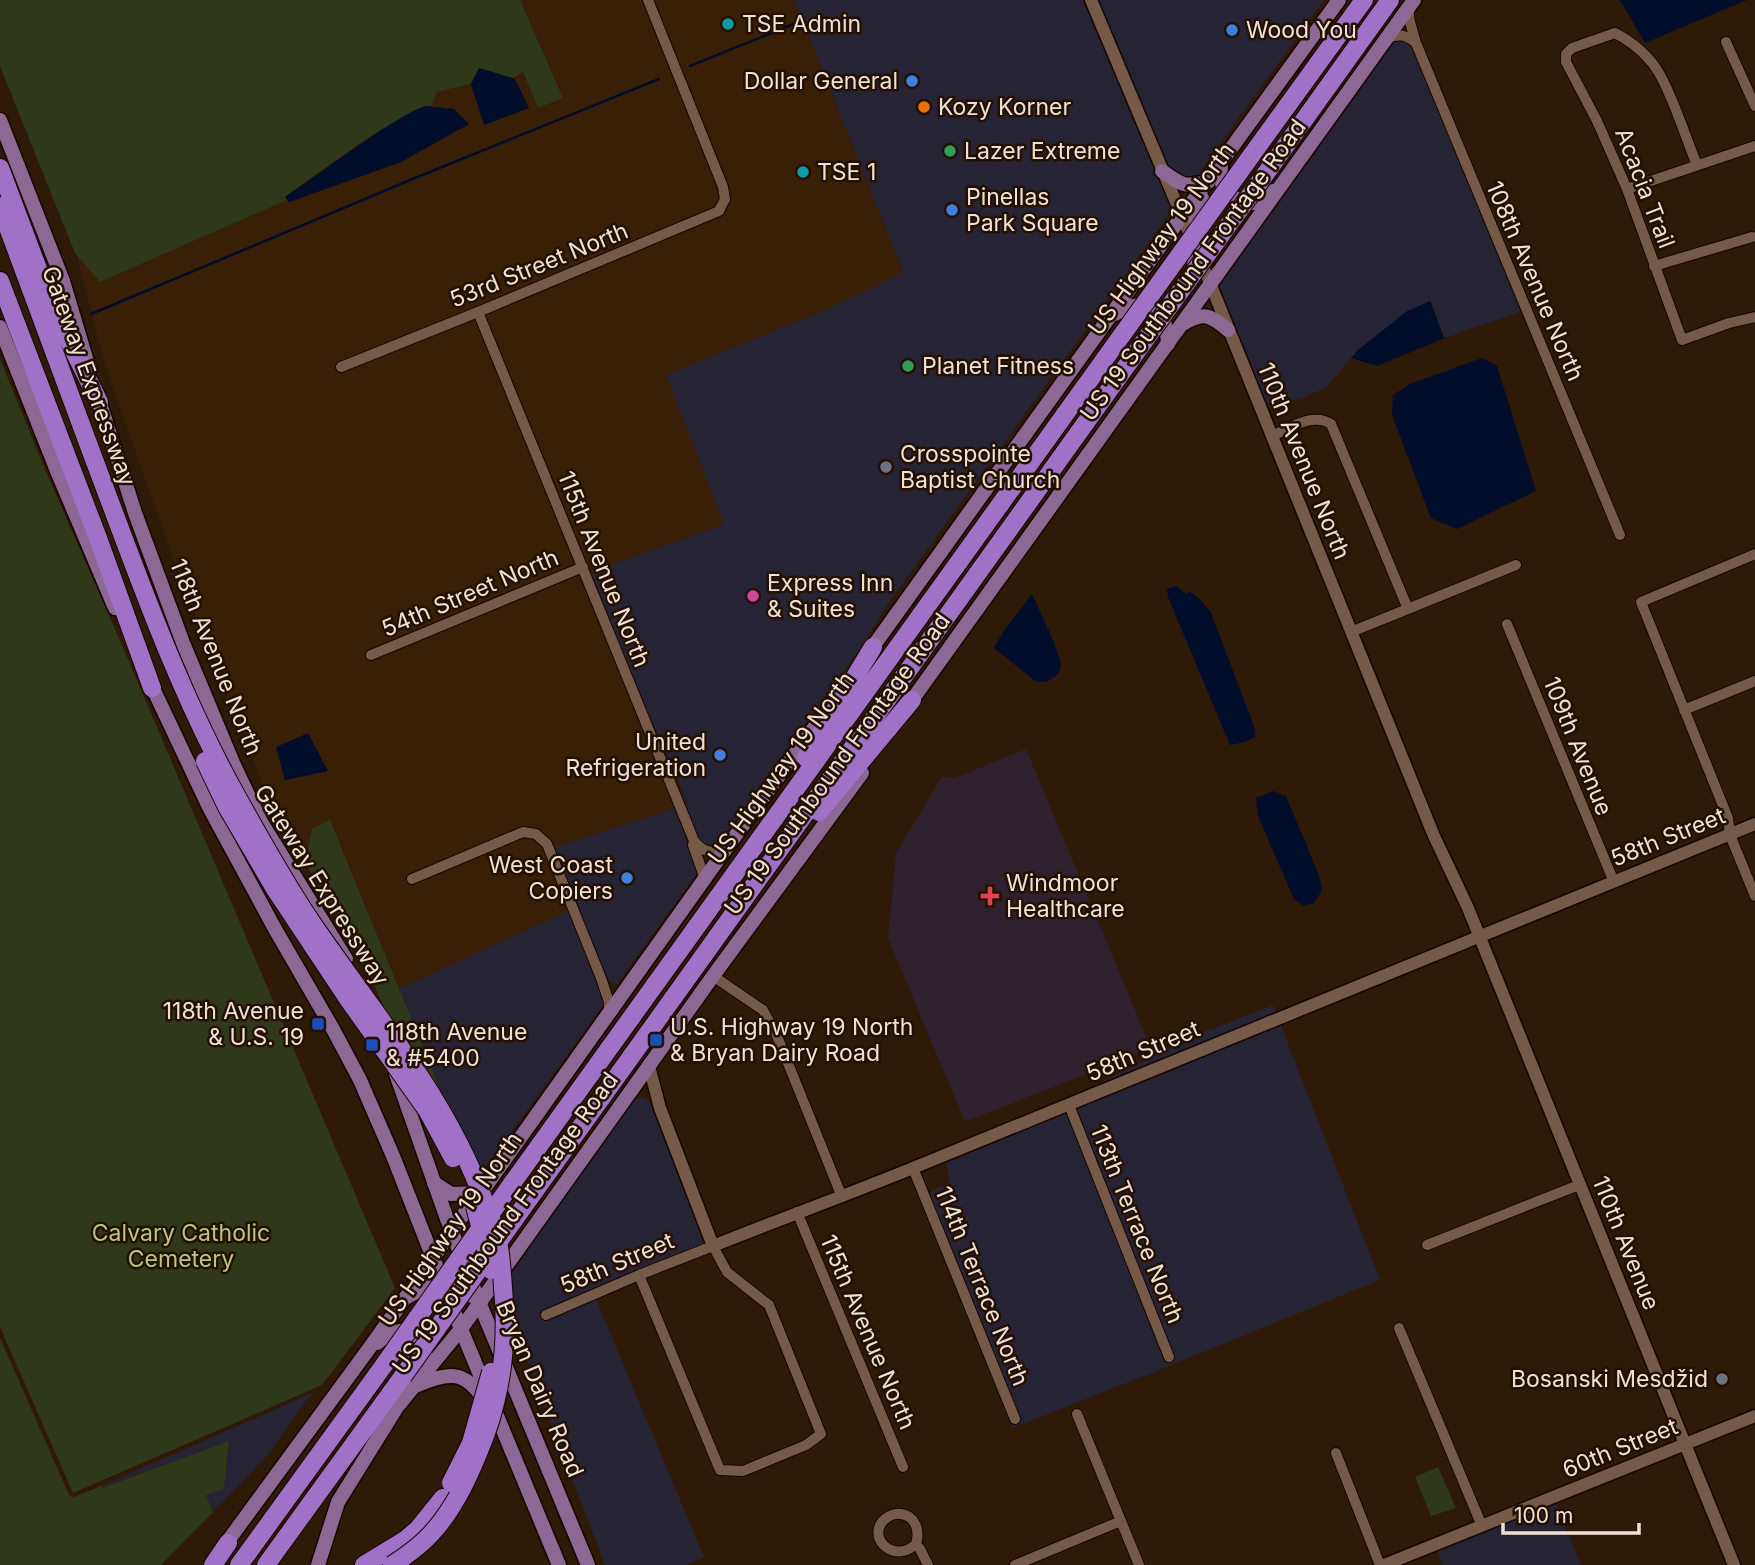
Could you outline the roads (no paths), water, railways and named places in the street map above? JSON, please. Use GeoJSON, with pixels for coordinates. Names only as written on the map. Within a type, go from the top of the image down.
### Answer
{"type":"FeatureCollection","features":[{"type":"Feature","properties":{"kind":"highway","name":"US Highway 19 North"},"geometry":{"type":"LineString","coordinates":[[239,1565],[1364,0]]}},
{"type":"Feature","properties":{"kind":"highway","name":"US Highway 19 North"},"geometry":{"type":"LineString","coordinates":[[266,1565],[409,1381],[529,1199],[1390,0]]}},
{"type":"Feature","properties":{"kind":"highway"},"geometry":{"type":"LineString","coordinates":[[0,168],[52,306],[99,402]]}},
{"type":"Feature","properties":{"kind":"highway","name":"Gateway Expressway"},"geometry":{"type":"LineString","coordinates":[[0,206],[153,645],[176,700],[227,807],[275,889],[348,999],[427,1110],[452,1154],[476,1210],[490,1265],[495,1320],[491,1373],[471,1443],[443,1498],[418,1529],[364,1565]]}},
{"type":"Feature","properties":{"kind":"highway","name":"Gateway Expressway"},"geometry":{"type":"LineString","coordinates":[[0,240],[191,707],[234,792],[311,921],[406,1056],[448,1122],[474,1175],[496,1234],[506,1328],[503,1371],[491,1418],[474,1464],[442,1520],[419,1545],[393,1565]]}},
{"type":"Feature","properties":{"kind":"highway"},"geometry":{"type":"LineString","coordinates":[[0,281],[152,688]]}},
{"type":"Feature","properties":{"kind":"highway"},"geometry":{"type":"LineString","coordinates":[[759,840],[873,647]]}},
{"type":"Feature","properties":{"kind":"highway"},"geometry":{"type":"LineString","coordinates":[[746,896],[912,700]]}},
{"type":"Feature","properties":{"kind":"highway"},"geometry":{"type":"LineString","coordinates":[[213,1565],[228,1543]]}},
{"type":"Feature","properties":{"kind":"main road"},"geometry":{"type":"LineString","coordinates":[[206,1565],[228,1543],[368,1350],[451,1230],[481,1193],[725,850],[1339,0]]}},
{"type":"Feature","properties":{"kind":"main road","name":"US 19 Southbound Frontage Road"},"geometry":{"type":"LineString","coordinates":[[318,1565],[338,1502],[397,1407],[409,1381],[440,1354],[461,1329],[713,975],[891,733],[1411,4]]}},
{"type":"Feature","properties":{"kind":"main road","name":"118th Avenue North"},"geometry":{"type":"LineString","coordinates":[[0,120],[63,281],[144,539],[183,643],[261,822],[336,941],[361,989],[398,1080],[451,1230]]}},
{"type":"Feature","properties":{"kind":"main road"},"geometry":{"type":"LineString","coordinates":[[1221,164],[1221,182],[1231,196],[1247,203],[1264,198],[1283,182]]}},
{"type":"Feature","properties":{"kind":"main road"},"geometry":{"type":"LineString","coordinates":[[1162,171],[1180,184],[1189,186],[1208,181]]}},
{"type":"Feature","properties":{"kind":"main road"},"geometry":{"type":"LineString","coordinates":[[1179,327],[1193,276],[1196,211],[1208,181]]}},
{"type":"Feature","properties":{"kind":"main road"},"geometry":{"type":"LineString","coordinates":[[1141,275],[1156,265],[1250,229]]}},
{"type":"Feature","properties":{"kind":"main road"},"geometry":{"type":"LineString","coordinates":[[1111,316],[1140,303],[1152,305],[1167,329],[1168,344]]}},
{"type":"Feature","properties":{"kind":"main road"},"geometry":{"type":"LineString","coordinates":[[1179,327],[1193,317],[1203,316],[1215,319],[1228,330]]}},
{"type":"Feature","properties":{"kind":"main road"},"geometry":{"type":"LineString","coordinates":[[0,327],[121,623],[210,809],[360,1080],[433,1259],[454,1275],[479,1302]]}},
{"type":"Feature","properties":{"kind":"main road"},"geometry":{"type":"LineString","coordinates":[[492,1177],[489,1189],[494,1213],[505,1222],[520,1227],[536,1222]]}},
{"type":"Feature","properties":{"kind":"main road"},"geometry":{"type":"LineString","coordinates":[[434,1183],[451,1194],[481,1193]]}},
{"type":"Feature","properties":{"kind":"main road"},"geometry":{"type":"LineString","coordinates":[[440,1354],[464,1214]]}},
{"type":"Feature","properties":{"kind":"main road"},"geometry":{"type":"LineString","coordinates":[[451,1230],[461,1329],[559,1565]]}},
{"type":"Feature","properties":{"kind":"main road"},"geometry":{"type":"LineString","coordinates":[[403,1299],[454,1275],[486,1272],[506,1264]]}},
{"type":"Feature","properties":{"kind":"main road","name":"Bryan Dairy Road"},"geometry":{"type":"LineString","coordinates":[[479,1302],[588,1565]]}},
{"type":"Feature","properties":{"kind":"main road"},"geometry":{"type":"LineString","coordinates":[[368,1350],[388,1334],[404,1330],[419,1339],[425,1353],[397,1407]]}},
{"type":"Feature","properties":{"kind":"main road"},"geometry":{"type":"LineString","coordinates":[[409,1381],[449,1375],[465,1379],[479,1392],[502,1430]]}},
{"type":"Feature","properties":{"kind":"street","name":"53rd Street North"},"geometry":{"type":"LineString","coordinates":[[341,367],[719,211],[725,198],[720,178],[648,0]]}},
{"type":"Feature","properties":{"kind":"street","name":"110th Avenue North"},"geometry":{"type":"LineString","coordinates":[[1091,0],[1210,284],[1434,836],[1479,937]]}},
{"type":"Feature","properties":{"kind":"street","name":"108th Avenue North"},"geometry":{"type":"LineString","coordinates":[[1411,4],[1409,22],[1416,43],[1620,535]]}},
{"type":"Feature","properties":{"kind":"street","name":"Acacia Trail"},"geometry":{"type":"LineString","coordinates":[[1697,165],[1659,72],[1647,57],[1625,38],[1615,33],[1572,48],[1566,54],[1566,62],[1597,121],[1627,189],[1682,340],[1755,317]]}},
{"type":"Feature","properties":{"kind":"street"},"geometry":{"type":"LineString","coordinates":[[1386,39],[1406,35],[1416,43]]}},
{"type":"Feature","properties":{"kind":"street"},"geometry":{"type":"LineString","coordinates":[[1726,42],[1755,106]]}},
{"type":"Feature","properties":{"kind":"street"},"geometry":{"type":"LineString","coordinates":[[1627,189],[1755,146]]}},
{"type":"Feature","properties":{"kind":"street"},"geometry":{"type":"LineString","coordinates":[[1654,265],[1752,237]]}},
{"type":"Feature","properties":{"kind":"street","name":"115th Avenue North"},"geometry":{"type":"LineString","coordinates":[[478,312],[694,841],[705,879]]}},
{"type":"Feature","properties":{"kind":"street"},"geometry":{"type":"LineString","coordinates":[[1272,436],[1315,418],[1324,419],[1331,424],[1408,609]]}},
{"type":"Feature","properties":{"kind":"street"},"geometry":{"type":"LineString","coordinates":[[1755,554],[1641,602],[1728,818],[1730,835],[1755,896]]}},
{"type":"Feature","properties":{"kind":"street"},"geometry":{"type":"LineString","coordinates":[[1351,632],[1516,565]]}},
{"type":"Feature","properties":{"kind":"street","name":"54th Street North"},"geometry":{"type":"LineString","coordinates":[[371,655],[583,567]]}},
{"type":"Feature","properties":{"kind":"street","name":"109th Avenue"},"geometry":{"type":"LineString","coordinates":[[1507,624],[1614,882]]}},
{"type":"Feature","properties":{"kind":"street"},"geometry":{"type":"LineString","coordinates":[[1684,710],[1755,681]]}},
{"type":"Feature","properties":{"kind":"street","name":"58th Street"},"geometry":{"type":"LineString","coordinates":[[546,1315],[639,1275],[914,1168],[1755,824]]}},
{"type":"Feature","properties":{"kind":"street"},"geometry":{"type":"LineString","coordinates":[[412,880],[523,832],[536,834],[547,844],[601,978],[610,1013]]}},
{"type":"Feature","properties":{"kind":"street"},"geometry":{"type":"LineString","coordinates":[[694,841],[706,852],[725,850]]}},
{"type":"Feature","properties":{"kind":"street","name":"110th Avenue"},"geometry":{"type":"LineString","coordinates":[[1479,937],[1734,1565]]}},
{"type":"Feature","properties":{"kind":"street","name":"115th Avenue North"},"geometry":{"type":"LineString","coordinates":[[713,975],[763,1010],[777,1036],[842,1197]]}},
{"type":"Feature","properties":{"kind":"street"},"geometry":{"type":"LineString","coordinates":[[601,978],[609,987],[629,987]]}},
{"type":"Feature","properties":{"kind":"street"},"geometry":{"type":"LineString","coordinates":[[639,1275],[720,1470],[743,1471],[806,1445],[821,1434],[769,1305],[727,1272],[713,1246],[660,1108],[649,1066]]}},
{"type":"Feature","properties":{"kind":"street"},"geometry":{"type":"LineString","coordinates":[[627,1096],[634,1093],[645,1094],[652,1097],[660,1108]]}},
{"type":"Feature","properties":{"kind":"street","name":"113th Terrace North"},"geometry":{"type":"LineString","coordinates":[[1069,1105],[1169,1357]]}},
{"type":"Feature","properties":{"kind":"street","name":"114th Terrace North"},"geometry":{"type":"LineString","coordinates":[[914,1168],[1015,1419]]}},
{"type":"Feature","properties":{"kind":"street"},"geometry":{"type":"LineString","coordinates":[[1427,1244],[1580,1185]]}},
{"type":"Feature","properties":{"kind":"street","name":"115th Avenue North"},"geometry":{"type":"LineString","coordinates":[[797,1212],[903,1467]]}},
{"type":"Feature","properties":{"kind":"street"},"geometry":{"type":"LineString","coordinates":[[1399,1328],[1482,1526]]}},
{"type":"Feature","properties":{"kind":"street"},"geometry":{"type":"LineString","coordinates":[[1077,1414],[1139,1565]]}},
{"type":"Feature","properties":{"kind":"street","name":"60th Street"},"geometry":{"type":"LineString","coordinates":[[1382,1565],[1755,1416]]}},
{"type":"Feature","properties":{"kind":"street"},"geometry":{"type":"LineString","coordinates":[[1336,1453],[1382,1565]]}},
{"type":"Feature","properties":{"kind":"street"},"geometry":{"type":"LineString","coordinates":[[893,1514],[909,1516],[918,1529],[916,1544],[904,1553],[888,1551],[879,1539],[881,1524],[893,1514]]}},
{"type":"Feature","properties":{"kind":"street"},"geometry":{"type":"LineString","coordinates":[[1015,1565],[1121,1521]]}},
{"type":"Feature","properties":{"kind":"street"},"geometry":{"type":"LineString","coordinates":[[916,1544],[928,1565]]}},
{"type":"Feature","properties":{"kind":"water"},"geometry":{"type":"Polygon","coordinates":[[[1620,0],[1747,0],[1645,43],[1620,0]]]}},
{"type":"Feature","properties":{"kind":"water"},"geometry":{"type":"Polygon","coordinates":[[[479,68],[515,79],[529,108],[484,125],[471,84],[479,68]]]}},
{"type":"Feature","properties":{"kind":"water"},"geometry":{"type":"Polygon","coordinates":[[[425,106],[454,109],[469,124],[401,162],[289,202],[285,197],[378,132],[425,106]]]}},
{"type":"Feature","properties":{"kind":"water"},"geometry":{"type":"Polygon","coordinates":[[[1430,301],[1444,338],[1448,337],[1377,366],[1351,358],[1407,311],[1430,301]]]}},
{"type":"Feature","properties":{"kind":"water"},"geometry":{"type":"Polygon","coordinates":[[[1482,358],[1497,366],[1536,491],[1457,529],[1431,518],[1392,415],[1393,395],[1410,384],[1482,358]]]}},
{"type":"Feature","properties":{"kind":"water"},"geometry":{"type":"Polygon","coordinates":[[[1176,586],[1187,594],[1190,591],[1211,613],[1255,729],[1255,737],[1245,742],[1230,745],[1168,597],[1167,589],[1176,586]]]}},
{"type":"Feature","properties":{"kind":"water"},"geometry":{"type":"Polygon","coordinates":[[[1032,594],[1061,664],[1060,671],[1048,681],[1034,680],[994,648],[1032,594]]]}},
{"type":"Feature","properties":{"kind":"water"},"geometry":{"type":"Polygon","coordinates":[[[308,733],[328,771],[285,780],[276,747],[308,733]]]}},
{"type":"Feature","properties":{"kind":"water"},"geometry":{"type":"Polygon","coordinates":[[[1273,791],[1286,796],[1320,878],[1322,890],[1314,903],[1303,906],[1294,899],[1258,816],[1256,798],[1273,791]]]}},
{"type":"Feature","properties":{"kind":"waterway"},"geometry":{"type":"LineString","coordinates":[[690,66],[796,23]]}},
{"type":"Feature","properties":{"kind":"waterway"},"geometry":{"type":"LineString","coordinates":[[91,314],[659,79]]}},
{"type":"Feature","properties":{"kind":"place","name":"TSE Admin"},"geometry":{"type":"Point","coordinates":[728,24]}},
{"type":"Feature","properties":{"kind":"place","name":"Wood You"},"geometry":{"type":"Point","coordinates":[1232,30]}},
{"type":"Feature","properties":{"kind":"place","name":"Dollar General"},"geometry":{"type":"Point","coordinates":[912,81]}},
{"type":"Feature","properties":{"kind":"place","name":"Kozy Korner"},"geometry":{"type":"Point","coordinates":[924,107]}},
{"type":"Feature","properties":{"kind":"place","name":"Lazer Extreme"},"geometry":{"type":"Point","coordinates":[950,151]}},
{"type":"Feature","properties":{"kind":"place","name":"TSE 1"},"geometry":{"type":"Point","coordinates":[803,172]}},
{"type":"Feature","properties":{"kind":"place","name":"Pinellas Park Square"},"geometry":{"type":"Point","coordinates":[952,210]}},
{"type":"Feature","properties":{"kind":"place","name":"Planet Fitness"},"geometry":{"type":"Point","coordinates":[908,366]}},
{"type":"Feature","properties":{"kind":"place","name":"Crosspointe Baptist Church"},"geometry":{"type":"Point","coordinates":[886,467]}},
{"type":"Feature","properties":{"kind":"place","name":"Express Inn & Suites"},"geometry":{"type":"Point","coordinates":[753,596]}},
{"type":"Feature","properties":{"kind":"place","name":"United Refrigeration"},"geometry":{"type":"Point","coordinates":[720,755]}},
{"type":"Feature","properties":{"kind":"place","name":"West Coast Copiers"},"geometry":{"type":"Point","coordinates":[627,878]}},
{"type":"Feature","properties":{"kind":"place","name":"Windmoor Healthcare"},"geometry":{"type":"Point","coordinates":[990,896]}},
{"type":"Feature","properties":{"kind":"place","name":"118th Avenue & U.S. 19"},"geometry":{"type":"Point","coordinates":[318,1024]}},
{"type":"Feature","properties":{"kind":"place","name":"U.S. Highway 19 North & Bryan Dairy Road"},"geometry":{"type":"Point","coordinates":[656,1040]}},
{"type":"Feature","properties":{"kind":"place","name":"118th Avenue & #5400"},"geometry":{"type":"Point","coordinates":[372,1045]}},
{"type":"Feature","properties":{"kind":"place","name":"Bosanski Mesdžid"},"geometry":{"type":"Point","coordinates":[1722,1379]}},
{"type":"Feature","properties":{"kind":"park label","name":"Calvary Catholic Cemetery"},"geometry":{"type":"Point","coordinates":[181,1246]}}]}
